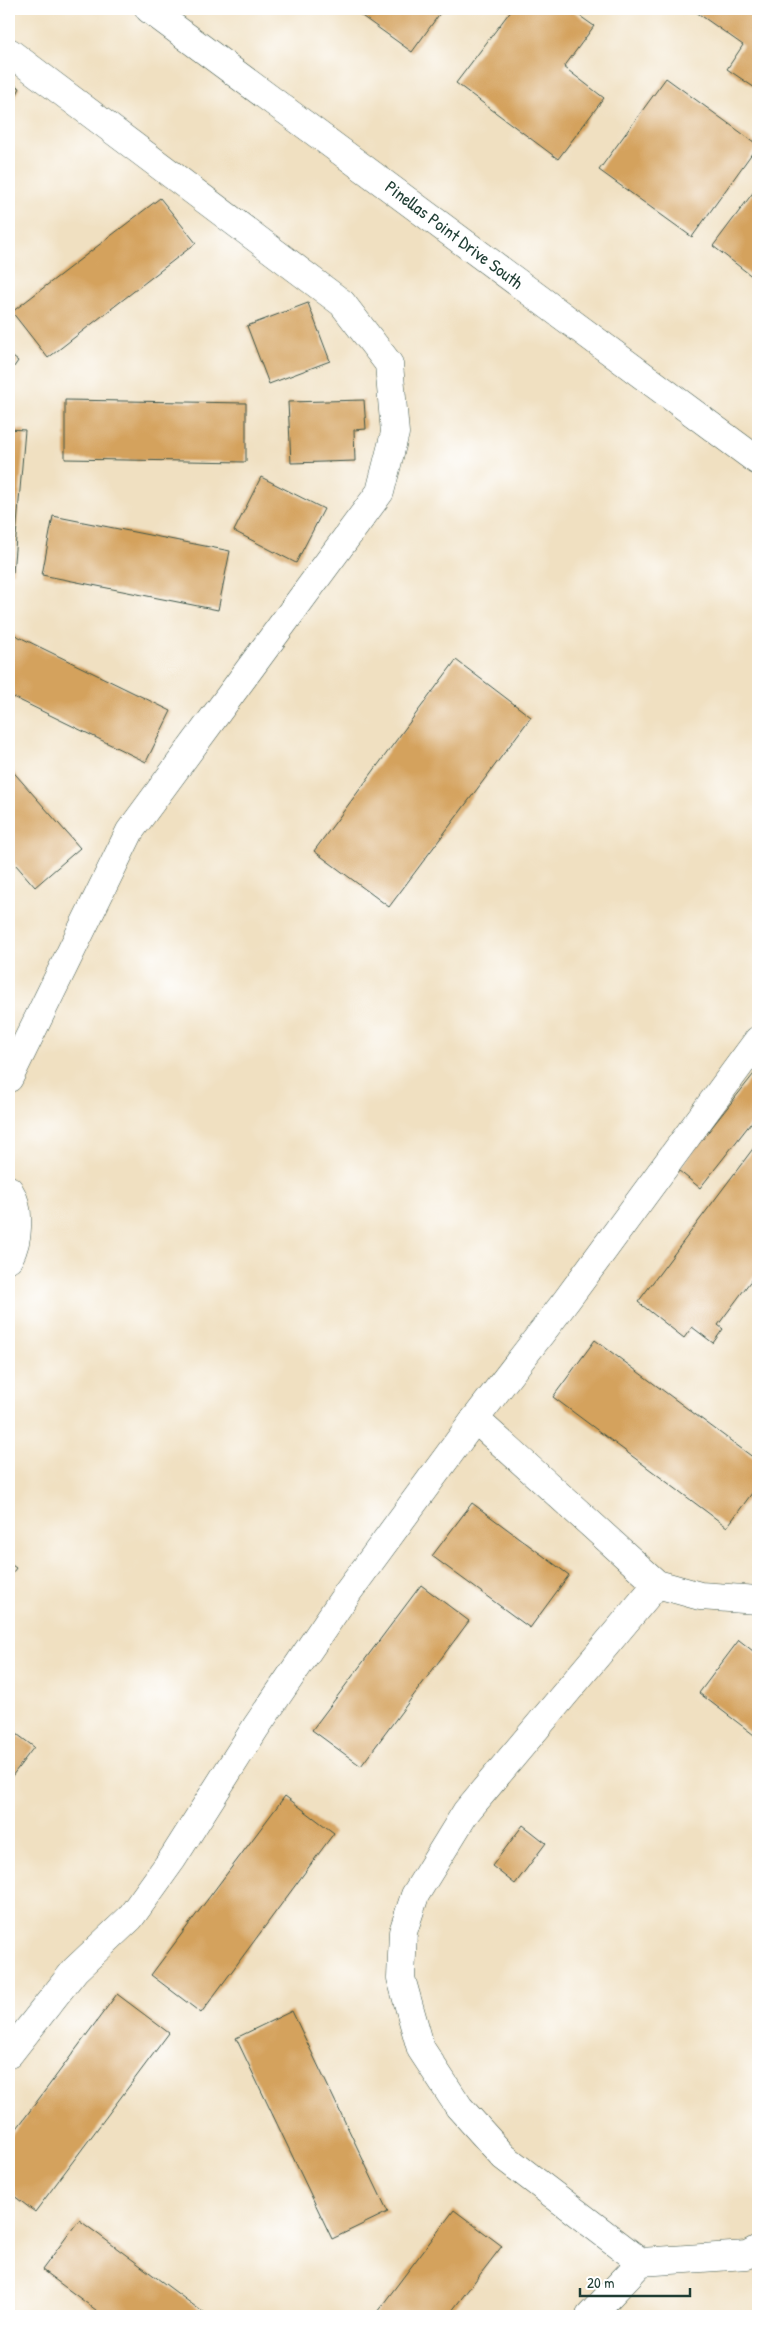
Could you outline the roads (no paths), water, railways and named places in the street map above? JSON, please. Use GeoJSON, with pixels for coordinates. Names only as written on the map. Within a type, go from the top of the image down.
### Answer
{"type":"FeatureCollection","features":[{"type":"Feature","properties":{"kind":"street","name":"Pinellas Point Drive South"},"geometry":{"type":"LineString","coordinates":[[149,9],[758,461]]}},
{"type":"Feature","properties":{"kind":"street"},"geometry":{"type":"LineString","coordinates":[[9,52],[342,303],[389,364],[395,433],[380,492],[130,832],[9,1078]]}},
{"type":"Feature","properties":{"kind":"street"},"geometry":{"type":"LineString","coordinates":[[9,2054],[75,1970],[135,1911],[174,1858],[256,1728],[348,1592],[758,1040]]}},
{"type":"Feature","properties":{"kind":"street"},"geometry":{"type":"LineString","coordinates":[[9,1190],[18,1221],[14,1249],[9,1258]]}},
{"type":"Feature","properties":{"kind":"street"},"geometry":{"type":"LineString","coordinates":[[475,1419],[658,1584],[700,1596],[758,1600]]}},
{"type":"Feature","properties":{"kind":"street"},"geometry":{"type":"LineString","coordinates":[[658,1584],[466,1812],[415,1895],[403,1932],[401,1978],[421,2050],[459,2107],[504,2157],[641,2262],[747,2255],[758,2249]]}},
{"type":"Feature","properties":{"kind":"street"},"geometry":{"type":"LineString","coordinates":[[590,2316],[641,2262]]}}]}
